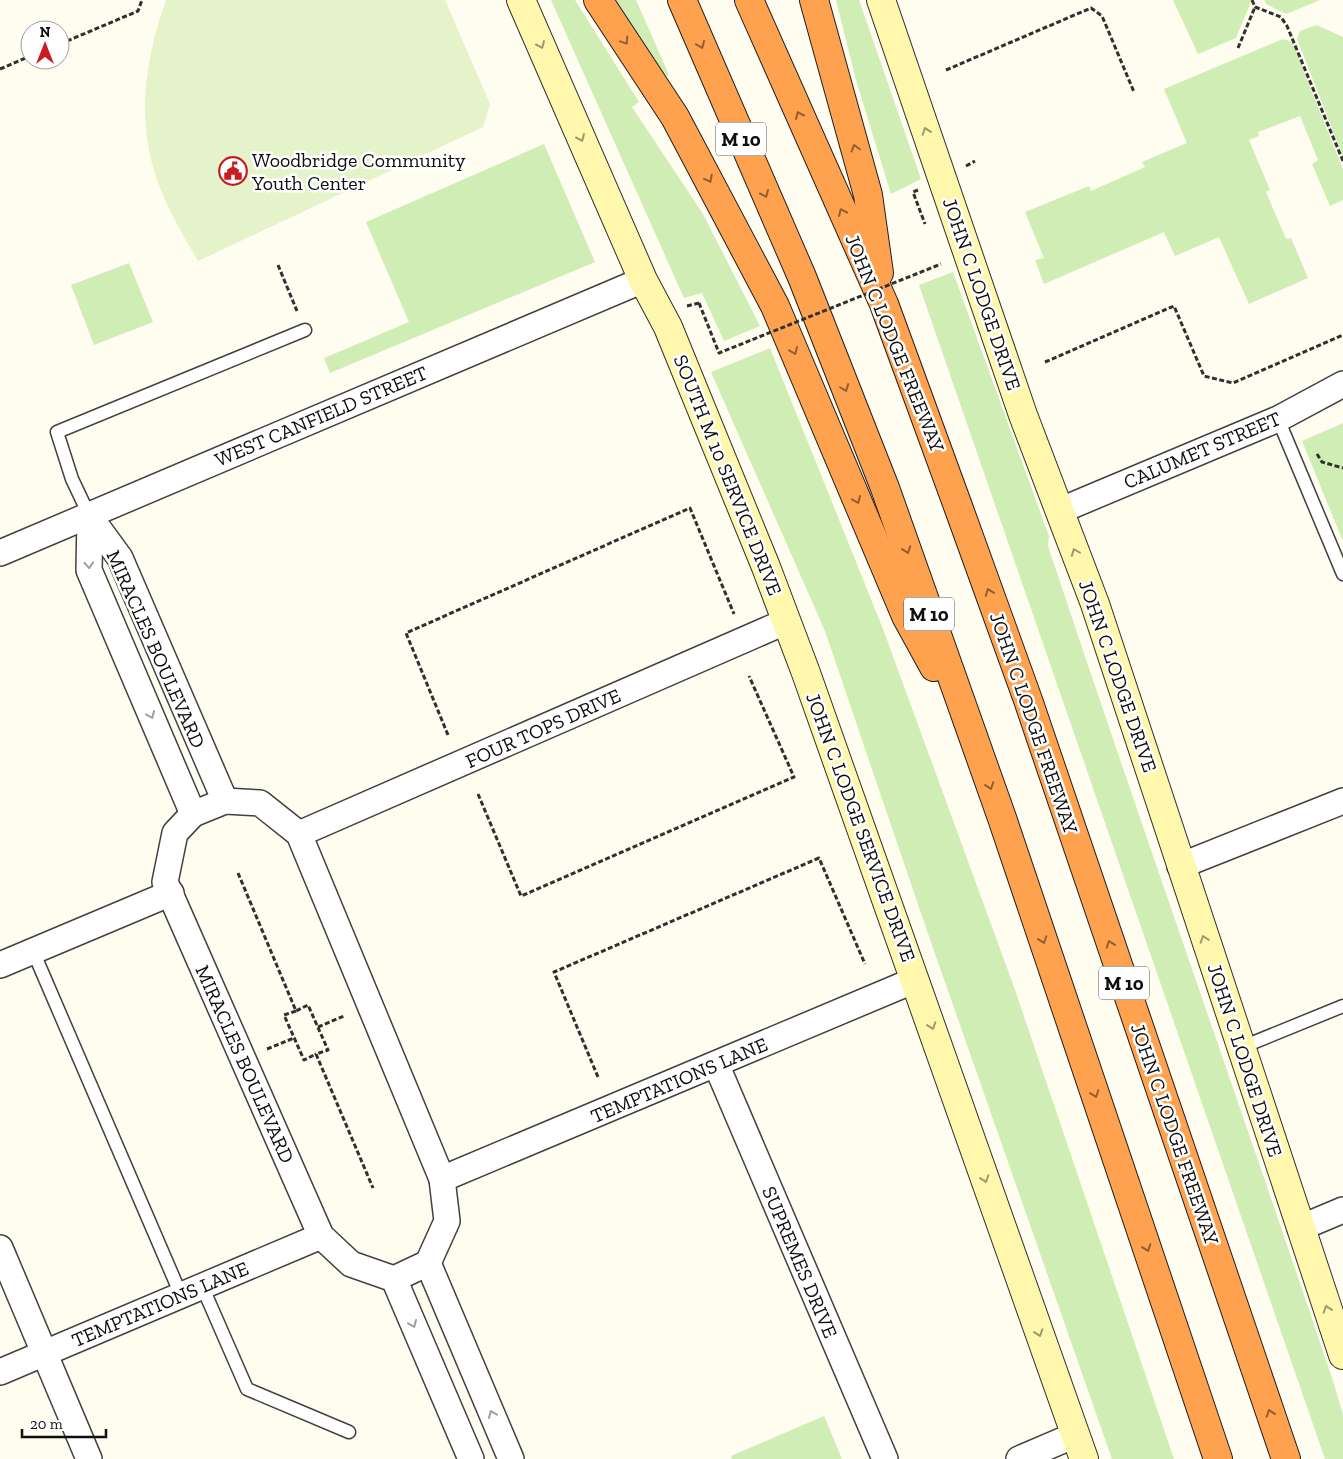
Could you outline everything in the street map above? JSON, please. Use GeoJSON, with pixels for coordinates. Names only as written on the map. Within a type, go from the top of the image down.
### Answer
{"type":"FeatureCollection","features":[{"type":"Feature","properties":{"kind":"highway"},"geometry":{"type":"LineString","coordinates":[[598,0],[675,116],[770,297],[906,616],[974,740]]}},
{"type":"Feature","properties":{"kind":"highway","name":"M 10"},"geometry":{"type":"LineString","coordinates":[[682,0],[802,277],[885,488],[974,740],[1218,1459]]}},
{"type":"Feature","properties":{"kind":"highway","name":"JOHN C LODGE FREEWAY"},"geometry":{"type":"LineString","coordinates":[[749,0],[884,304],[1028,700],[1286,1459]]}},
{"type":"Feature","properties":{"kind":"highway"},"geometry":{"type":"LineString","coordinates":[[814,0],[868,195],[884,304]]}},
{"type":"Feature","properties":{"kind":"main road"},"geometry":{"type":"LineString","coordinates":[[521,0],[643,280]]}},
{"type":"Feature","properties":{"kind":"main road","name":"JOHN C LODGE DRIVE"},"geometry":{"type":"LineString","coordinates":[[881,0],[1023,415],[1098,612],[1240,1048],[1343,1355]]}},
{"type":"Feature","properties":{"kind":"main road","name":"SOUTH M 10 SERVICE DRIVE"},"geometry":{"type":"LineString","coordinates":[[643,280],[668,327],[787,621],[806,674]]}},
{"type":"Feature","properties":{"kind":"main road","name":"JOHN C LODGE SERVICE DRIVE"},"geometry":{"type":"LineString","coordinates":[[806,674],[915,980]]}},
{"type":"Feature","properties":{"kind":"main road"},"geometry":{"type":"LineString","coordinates":[[915,980],[1079,1447]]}},
{"type":"Feature","properties":{"kind":"street","name":"WEST CANFIELD STREET"},"geometry":{"type":"LineString","coordinates":[[0,553],[90,517],[192,470],[643,280]]}},
{"type":"Feature","properties":{"kind":"street","name":"CALUMET STREET"},"geometry":{"type":"LineString","coordinates":[[1059,511],[1278,419],[1343,384]]}},
{"type":"Feature","properties":{"kind":"street","name":"MIRACLES BOULEVARD"},"geometry":{"type":"LineString","coordinates":[[90,517],[120,558],[224,801]]}},
{"type":"Feature","properties":{"kind":"street","name":"MIRACLES BOULEVARD"},"geometry":{"type":"LineString","coordinates":[[90,517],[88,570],[193,814]]}},
{"type":"Feature","properties":{"kind":"street","name":"FOUR TOPS DRIVE"},"geometry":{"type":"LineString","coordinates":[[299,834],[787,621]]}},
{"type":"Feature","properties":{"kind":"street","name":"MIRACLES BOULEVARD"},"geometry":{"type":"LineString","coordinates":[[394,1279],[351,1264],[321,1236],[166,882],[175,832],[193,814],[224,801],[260,803],[299,834],[442,1179],[447,1222],[428,1263]]}},
{"type":"Feature","properties":{"kind":"street"},"geometry":{"type":"LineString","coordinates":[[1180,866],[1343,801]]}},
{"type":"Feature","properties":{"kind":"street"},"geometry":{"type":"LineString","coordinates":[[0,965],[171,893]]}},
{"type":"Feature","properties":{"kind":"street","name":"TEMPTATIONS LANE"},"geometry":{"type":"LineString","coordinates":[[442,1179],[915,980]]}},
{"type":"Feature","properties":{"kind":"street","name":"SUPREMES DRIVE"},"geometry":{"type":"LineString","coordinates":[[716,1064],[884,1459]]}},
{"type":"Feature","properties":{"kind":"street"},"geometry":{"type":"LineString","coordinates":[[1300,1228],[1343,1210]]}},
{"type":"Feature","properties":{"kind":"street","name":"TEMPTATIONS LANE"},"geometry":{"type":"LineString","coordinates":[[0,1372],[321,1236]]}},
{"type":"Feature","properties":{"kind":"street"},"geometry":{"type":"LineString","coordinates":[[0,1248],[89,1459]]}},
{"type":"Feature","properties":{"kind":"street"},"geometry":{"type":"LineString","coordinates":[[471,1459],[394,1279],[428,1263],[511,1459]]}},
{"type":"Feature","properties":{"kind":"street"},"geometry":{"type":"LineString","coordinates":[[1019,1459],[1079,1447]]}},
{"type":"Feature","properties":{"kind":"lane"},"geometry":{"type":"LineString","coordinates":[[90,517],[72,480],[58,432],[305,330]]}},
{"type":"Feature","properties":{"kind":"lane"},"geometry":{"type":"LineString","coordinates":[[1278,419],[1343,574]]}},
{"type":"Feature","properties":{"kind":"lane"},"geometry":{"type":"LineString","coordinates":[[33,951],[192,1291],[247,1389],[349,1432]]}},
{"type":"Feature","properties":{"kind":"lane"},"geometry":{"type":"LineString","coordinates":[[1240,1048],[1343,1006]]}},
{"type":"Feature","properties":{"kind":"path"},"geometry":{"type":"LineString","coordinates":[[70,40],[138,11],[142,0]]}},
{"type":"Feature","properties":{"kind":"path"},"geometry":{"type":"LineString","coordinates":[[1238,48],[1255,7],[1252,0]]}},
{"type":"Feature","properties":{"kind":"path"},"geometry":{"type":"LineString","coordinates":[[1255,7],[1281,17],[1287,26],[1343,161]]}},
{"type":"Feature","properties":{"kind":"path"},"geometry":{"type":"LineString","coordinates":[[946,70],[1091,8],[1102,16],[1134,92]]}},
{"type":"Feature","properties":{"kind":"path"},"geometry":{"type":"LineString","coordinates":[[0,69],[20,60]]}},
{"type":"Feature","properties":{"kind":"path"},"geometry":{"type":"LineString","coordinates":[[278,264],[305,330]]}},
{"type":"Feature","properties":{"kind":"path"},"geometry":{"type":"LineString","coordinates":[[699,303],[719,353],[941,264]]}},
{"type":"Feature","properties":{"kind":"path"},"geometry":{"type":"LineString","coordinates":[[1046,362],[1174,306],[1204,376],[1233,383],[1343,335]]}},
{"type":"Feature","properties":{"kind":"path"},"geometry":{"type":"LineString","coordinates":[[1315,451],[1322,462],[1343,468]]}},
{"type":"Feature","properties":{"kind":"path"},"geometry":{"type":"LineString","coordinates":[[448,735],[406,633],[690,508],[734,614]]}},
{"type":"Feature","properties":{"kind":"path"},"geometry":{"type":"LineString","coordinates":[[478,794],[521,896],[794,777],[749,676]]}},
{"type":"Feature","properties":{"kind":"path"},"geometry":{"type":"LineString","coordinates":[[598,1077],[554,972],[819,858],[865,964]]}},
{"type":"Feature","properties":{"kind":"path"},"geometry":{"type":"LineString","coordinates":[[238,873],[296,1011]]}},
{"type":"Feature","properties":{"kind":"path"},"geometry":{"type":"LineString","coordinates":[[308,1005],[328,1050],[304,1060],[284,1015],[296,1011],[308,1005]]}},
{"type":"Feature","properties":{"kind":"path"},"geometry":{"type":"LineString","coordinates":[[318,1026],[344,1016]]}},
{"type":"Feature","properties":{"kind":"path"},"geometry":{"type":"LineString","coordinates":[[266,1050],[294,1038]]}},
{"type":"Feature","properties":{"kind":"path"},"geometry":{"type":"LineString","coordinates":[[316,1054],[373,1188]]}},
{"type":"Feature","properties":{"kind":"green space"},"geometry":{"type":"Polygon","coordinates":[[[166,0],[445,0],[490,104],[483,127],[198,261],[165,199],[153,166],[145,119],[148,71],[152,47],[166,0]]]}},
{"type":"Feature","properties":{"kind":"green space"},"geometry":{"type":"Polygon","coordinates":[[[551,0],[575,0],[639,102],[632,107],[703,214],[760,326],[724,341],[702,293],[684,298],[551,0]]]}},
{"type":"Feature","properties":{"kind":"green space"},"geometry":{"type":"Polygon","coordinates":[[[612,0],[636,0],[669,75],[660,78],[612,0]]]}},
{"type":"Feature","properties":{"kind":"green space"},"geometry":{"type":"Polygon","coordinates":[[[836,0],[859,0],[921,179],[891,194],[856,80],[836,0]]]}},
{"type":"Feature","properties":{"kind":"green space"},"geometry":{"type":"Polygon","coordinates":[[[1173,0],[1250,0],[1251,2],[1236,38],[1198,54],[1173,0]]]}},
{"type":"Feature","properties":{"kind":"green space"},"geometry":{"type":"Polygon","coordinates":[[[1264,0],[1320,0],[1286,14],[1266,4],[1264,0]]]}},
{"type":"Feature","properties":{"kind":"green space"},"geometry":{"type":"Polygon","coordinates":[[[1317,25],[1343,37],[1343,157],[1297,39],[1300,31],[1317,25]]]}},
{"type":"Feature","properties":{"kind":"green space"},"geometry":{"type":"Polygon","coordinates":[[[1283,39],[1292,42],[1343,169],[1343,200],[1330,206],[1312,164],[1318,160],[1300,116],[1258,132],[1259,136],[1249,140],[1270,190],[1266,192],[1286,239],[1291,238],[1308,278],[1249,304],[1219,237],[1175,256],[1164,232],[1044,284],[1035,260],[1044,258],[1025,212],[1089,186],[1091,191],[1145,167],[1142,162],[1187,143],[1164,89],[1283,39]]]}},
{"type":"Feature","properties":{"kind":"green space"},"geometry":{"type":"Polygon","coordinates":[[[544,144],[595,262],[330,373],[324,358],[409,322],[366,222],[544,144]]]}},
{"type":"Feature","properties":{"kind":"green space"},"geometry":{"type":"Polygon","coordinates":[[[129,263],[153,322],[94,345],[71,285],[129,263]]]}},
{"type":"Feature","properties":{"kind":"green space"},"geometry":{"type":"Polygon","coordinates":[[[953,272],[1049,536],[1048,546],[1083,651],[1334,1384],[1343,1415],[1343,1459],[1325,1459],[919,285],[953,272]]]}},
{"type":"Feature","properties":{"kind":"green space"},"geometry":{"type":"Polygon","coordinates":[[[770,348],[883,629],[1014,987],[1174,1459],[1112,1459],[925,925],[825,631],[711,372],[770,348]]]}},
{"type":"Feature","properties":{"kind":"green space"},"geometry":{"type":"Polygon","coordinates":[[[1343,423],[1343,539],[1342,539],[1302,441],[1343,423]]]}},
{"type":"Feature","properties":{"kind":"green space"},"geometry":{"type":"Polygon","coordinates":[[[824,1416],[842,1459],[732,1459],[731,1456],[824,1416]]]}},
{"type":"Feature","properties":{"kind":"place","name":"Woodbridge Community Youth Center"},"geometry":{"type":"Point","coordinates":[233,171]}}]}
